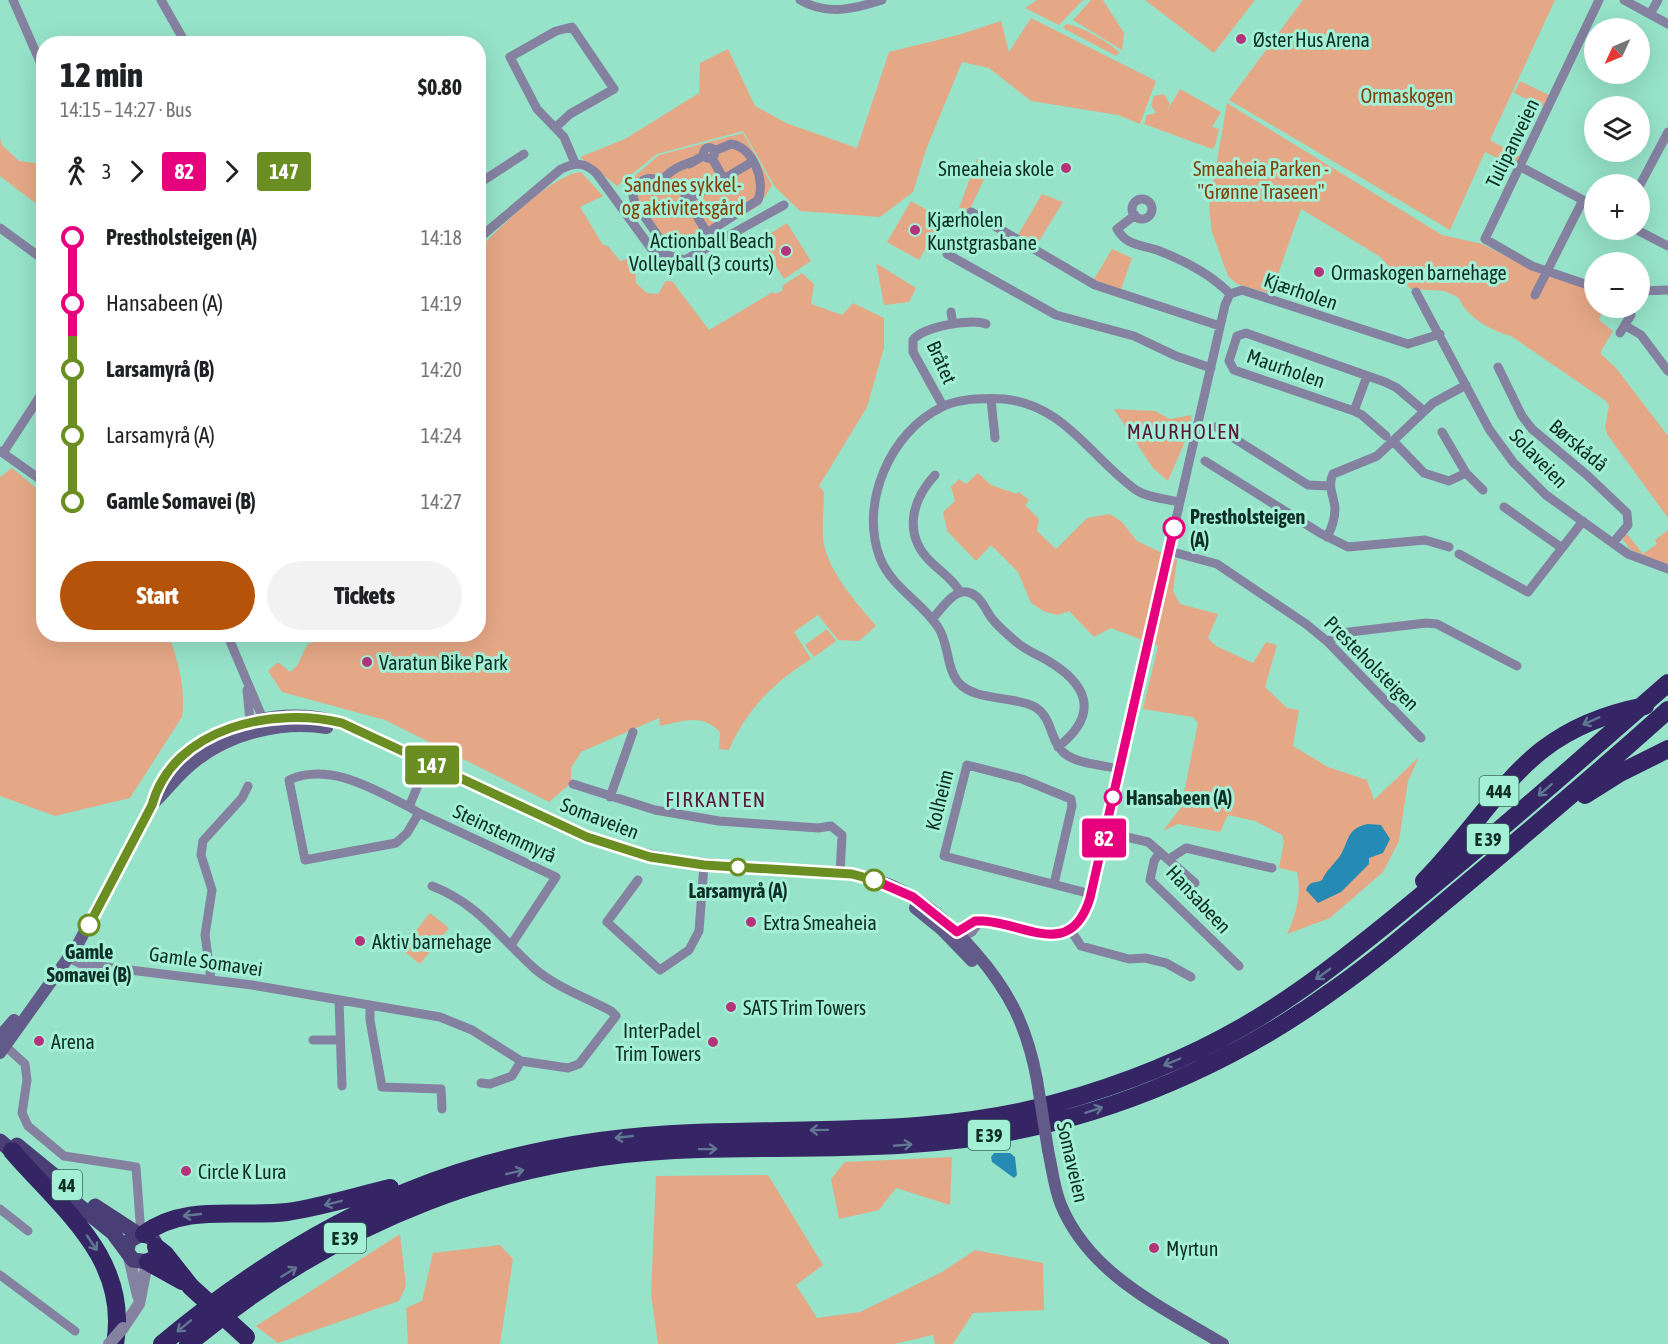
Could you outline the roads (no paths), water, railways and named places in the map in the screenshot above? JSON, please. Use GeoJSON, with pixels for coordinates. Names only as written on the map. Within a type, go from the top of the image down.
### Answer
{"type":"FeatureCollection","features":[{"type":"Feature","properties":{"kind":"highway","name":"E 39"},"geometry":{"type":"LineString","coordinates":[[141,1234],[154,1226],[184,1215],[288,1212],[430,1180],[514,1155],[598,1140],[694,1133],[881,1129],[975,1120],[1056,1103],[1118,1084],[1176,1061],[1225,1036],[1292,995],[1369,938],[1668,683]]}},
{"type":"Feature","properties":{"kind":"highway","name":"444"},"geometry":{"type":"LineString","coordinates":[[1369,938],[1438,866],[1501,789],[1550,743],[1596,718],[1645,706],[1668,705]]}},
{"type":"Feature","properties":{"kind":"highway","name":"E 39"},"geometry":{"type":"LineString","coordinates":[[188,1344],[240,1304],[335,1244],[377,1222],[449,1192],[514,1172],[599,1156],[638,1152],[881,1147],[977,1137],[1033,1127],[1145,1092],[1250,1044],[1328,994],[1396,942],[1556,808],[1668,710]]}},
{"type":"Feature","properties":{"kind":"highway"},"geometry":{"type":"LineString","coordinates":[[1556,808],[1575,801],[1620,773],[1668,749]]}},
{"type":"Feature","properties":{"kind":"highway"},"geometry":{"type":"LineString","coordinates":[[6,1146],[75,1220],[102,1257],[110,1274],[117,1304],[119,1336]]}},
{"type":"Feature","properties":{"kind":"highway","name":"E 39"},"geometry":{"type":"LineString","coordinates":[[162,1344],[223,1296],[302,1242],[368,1207],[430,1180]]}},
{"type":"Feature","properties":{"kind":"highway"},"geometry":{"type":"LineString","coordinates":[[150,1257],[165,1254],[191,1287],[249,1340]]}},
{"type":"Feature","properties":{"kind":"highway","name":"E 39"},"geometry":{"type":"LineString","coordinates":[[200,1344],[240,1304]]}},
{"type":"Feature","properties":{"kind":"main road","name":"Somaveien"},"geometry":{"type":"LineString","coordinates":[[1,1044],[69,958],[152,805],[156,792],[167,774],[187,754],[211,738],[257,724],[314,726],[364,734],[587,837],[625,851],[704,865],[840,875],[906,902],[958,937],[1005,989],[1020,1022],[1037,1080],[1048,1150],[1062,1208],[1072,1227],[1094,1257],[1126,1284],[1223,1344]]}},
{"type":"Feature","properties":{"kind":"main road","name":"44"},"geometry":{"type":"LineString","coordinates":[[0,1131],[61,1181],[141,1234],[152,1238],[150,1257],[137,1263],[94,1216],[6,1146]]}},
{"type":"Feature","properties":{"kind":"main road"},"geometry":{"type":"LineString","coordinates":[[128,1254],[129,1241],[141,1234]]}},
{"type":"Feature","properties":{"kind":"street"},"geometry":{"type":"LineString","coordinates":[[13,0],[36,53]]}},
{"type":"Feature","properties":{"kind":"street"},"geometry":{"type":"LineString","coordinates":[[161,0],[181,36]]}},
{"type":"Feature","properties":{"kind":"street"},"geometry":{"type":"LineString","coordinates":[[800,0],[819,9],[831,10],[859,8],[882,0]]}},
{"type":"Feature","properties":{"kind":"street","name":"Tulipanveien"},"geometry":{"type":"LineString","coordinates":[[1546,272],[1485,239],[1599,0]]}},
{"type":"Feature","properties":{"kind":"street"},"geometry":{"type":"LineString","coordinates":[[1623,0],[1668,24]]}},
{"type":"Feature","properties":{"kind":"street"},"geometry":{"type":"LineString","coordinates":[[1650,14],[1658,0]]}},
{"type":"Feature","properties":{"kind":"street"},"geometry":{"type":"LineString","coordinates":[[555,127],[570,114],[614,89],[572,27],[556,31],[510,57],[537,109],[555,127],[569,146],[575,163]]}},
{"type":"Feature","properties":{"kind":"street"},"geometry":{"type":"LineString","coordinates":[[1647,174],[1665,145],[1668,132]]}},
{"type":"Feature","properties":{"kind":"street"},"geometry":{"type":"LineString","coordinates":[[662,182],[671,173],[694,161],[731,144],[738,145],[753,162],[762,185],[758,200],[707,233],[689,244],[681,245],[664,241],[644,216],[633,196],[642,180],[652,178],[662,182],[687,196],[707,233]]}},
{"type":"Feature","properties":{"kind":"street"},"geometry":{"type":"LineString","coordinates":[[486,179],[524,154]]}},
{"type":"Feature","properties":{"kind":"street"},"geometry":{"type":"LineString","coordinates":[[710,155],[723,178]]}},
{"type":"Feature","properties":{"kind":"street"},"geometry":{"type":"LineString","coordinates":[[644,216],[658,208],[667,209],[687,196],[753,162]]}},
{"type":"Feature","properties":{"kind":"street"},"geometry":{"type":"LineString","coordinates":[[486,232],[561,169],[575,163],[586,165],[597,174],[653,251],[685,260],[784,205]]}},
{"type":"Feature","properties":{"kind":"street"},"geometry":{"type":"LineString","coordinates":[[1521,167],[1583,200],[1535,295]]}},
{"type":"Feature","properties":{"kind":"street"},"geometry":{"type":"LineString","coordinates":[[971,212],[1095,285],[1221,326]]}},
{"type":"Feature","properties":{"kind":"street"},"geometry":{"type":"LineString","coordinates":[[958,937],[980,921],[998,923],[1044,935],[1061,933],[1070,929],[1084,915],[1091,894],[1225,305],[1230,294],[1215,280],[1184,263],[1156,250],[1126,242],[1117,229],[1135,215]]}},
{"type":"Feature","properties":{"kind":"street"},"geometry":{"type":"LineString","coordinates":[[0,228],[36,254]]}},
{"type":"Feature","properties":{"kind":"street"},"geometry":{"type":"LineString","coordinates":[[1650,237],[1668,246]]}},
{"type":"Feature","properties":{"kind":"street"},"geometry":{"type":"LineString","coordinates":[[947,254],[1056,315],[1134,336],[1176,356],[1211,368]]}},
{"type":"Feature","properties":{"kind":"street"},"geometry":{"type":"LineString","coordinates":[[1546,272],[1584,284]]}},
{"type":"Feature","properties":{"kind":"street","name":"Kjærholen"},"geometry":{"type":"LineString","coordinates":[[1230,294],[1242,290],[1408,344],[1440,334]]}},
{"type":"Feature","properties":{"kind":"street"},"geometry":{"type":"LineString","coordinates":[[1650,291],[1668,290]]}},
{"type":"Feature","properties":{"kind":"street","name":"Solaveien"},"geometry":{"type":"LineString","coordinates":[[1416,292],[1489,429],[1513,462],[1546,495],[1613,543],[1643,561],[1668,569]]}},
{"type":"Feature","properties":{"kind":"street","name":"Bråtet"},"geometry":{"type":"LineString","coordinates":[[951,312],[953,324]]}},
{"type":"Feature","properties":{"kind":"street"},"geometry":{"type":"LineString","coordinates":[[1629,318],[1623,329],[1641,335],[1668,371]]}},
{"type":"Feature","properties":{"kind":"street","name":"Bråtet"},"geometry":{"type":"LineString","coordinates":[[943,406],[913,352],[912,344],[919,334],[953,324],[976,322],[986,324]]}},
{"type":"Feature","properties":{"kind":"street","name":"Maurholen"},"geometry":{"type":"LineString","coordinates":[[1424,411],[1397,388],[1367,376],[1246,333],[1239,333],[1235,339],[1229,361],[1234,370],[1362,415],[1424,472],[1436,479],[1449,481],[1466,473]]}},
{"type":"Feature","properties":{"kind":"street","name":"Børskådå"},"geometry":{"type":"LineString","coordinates":[[1498,367],[1522,416],[1532,429],[1628,513],[1628,525],[1613,543]]}},
{"type":"Feature","properties":{"kind":"street"},"geometry":{"type":"LineString","coordinates":[[1354,411],[1367,376]]}},
{"type":"Feature","properties":{"kind":"street"},"geometry":{"type":"LineString","coordinates":[[1328,537],[1334,519],[1335,506],[1330,486],[1331,478],[1337,470],[1370,460],[1390,439],[1437,400],[1466,385]]}},
{"type":"Feature","properties":{"kind":"street"},"geometry":{"type":"LineString","coordinates":[[1119,769],[1074,758],[1058,747],[1046,716],[1035,708],[970,690],[960,684],[954,674],[946,643],[932,619],[888,573],[877,548],[872,522],[880,484],[905,435],[943,406],[967,400],[992,399],[1025,403],[1050,413],[1073,430],[1136,490],[1180,502]]}},
{"type":"Feature","properties":{"kind":"street"},"geometry":{"type":"LineString","coordinates":[[992,399],[995,438]]}},
{"type":"Feature","properties":{"kind":"street"},"geometry":{"type":"LineString","coordinates":[[36,402],[2,452],[36,476]]}},
{"type":"Feature","properties":{"kind":"street"},"geometry":{"type":"LineString","coordinates":[[1216,427],[1308,485],[1330,486]]}},
{"type":"Feature","properties":{"kind":"street"},"geometry":{"type":"LineString","coordinates":[[1442,432],[1466,473],[1483,490]]}},
{"type":"Feature","properties":{"kind":"street"},"geometry":{"type":"LineString","coordinates":[[1205,461],[1348,547],[1357,548],[1425,540],[1449,547]]}},
{"type":"Feature","properties":{"kind":"street"},"geometry":{"type":"LineString","coordinates":[[935,475],[916,501],[914,534],[923,553],[960,592],[978,597],[994,622],[1018,644],[1052,664],[1080,691],[1086,702],[1083,717],[1073,734],[1058,747]]}},
{"type":"Feature","properties":{"kind":"street"},"geometry":{"type":"LineString","coordinates":[[1504,507],[1562,548]]}},
{"type":"Feature","properties":{"kind":"street"},"geometry":{"type":"LineString","coordinates":[[1459,554],[1528,592],[1583,521]]}},
{"type":"Feature","properties":{"kind":"street","name":"Presteholsteigen"},"geometry":{"type":"LineString","coordinates":[[1169,551],[1217,564],[1306,624],[1328,642],[1420,738]]}},
{"type":"Feature","properties":{"kind":"street"},"geometry":{"type":"LineString","coordinates":[[932,619],[960,592]]}},
{"type":"Feature","properties":{"kind":"street"},"geometry":{"type":"LineString","coordinates":[[1328,642],[1341,633],[1426,623],[1437,624],[1517,666]]}},
{"type":"Feature","properties":{"kind":"street"},"geometry":{"type":"LineString","coordinates":[[230,642],[246,681],[257,724]]}},
{"type":"Feature","properties":{"kind":"street","name":"Somaveien"},"geometry":{"type":"LineString","coordinates":[[609,797],[633,732]]}},
{"type":"Feature","properties":{"kind":"street"},"geometry":{"type":"LineString","coordinates":[[409,807],[427,763]]}},
{"type":"Feature","properties":{"kind":"street","name":"Kolheim"},"geometry":{"type":"LineString","coordinates":[[1054,884],[1072,806],[1071,799],[1022,779],[967,765],[944,856],[1091,894]]}},
{"type":"Feature","properties":{"kind":"street","name":"Steinstemmyrå"},"geometry":{"type":"LineString","coordinates":[[419,813],[407,833],[396,843],[305,860],[289,780],[316,774],[342,777],[554,875],[555,880],[512,945]]}},
{"type":"Feature","properties":{"kind":"street","name":"Somaveien"},"geometry":{"type":"LineString","coordinates":[[573,784],[637,806],[719,821],[818,828],[831,826],[842,835],[840,875]]}},
{"type":"Feature","properties":{"kind":"street"},"geometry":{"type":"LineString","coordinates":[[211,980],[205,935],[212,890],[201,848],[203,841],[242,798],[248,786]]}},
{"type":"Feature","properties":{"kind":"street","name":"Hansabeen"},"geometry":{"type":"LineString","coordinates":[[1106,832],[1148,842],[1195,883]]}},
{"type":"Feature","properties":{"kind":"street","name":"Hansabeen"},"geometry":{"type":"LineString","coordinates":[[1168,859],[1186,848],[1272,868]]}},
{"type":"Feature","properties":{"kind":"street","name":"Hansabeen"},"geometry":{"type":"LineString","coordinates":[[1160,852],[1154,861],[1150,880],[1239,966]]}},
{"type":"Feature","properties":{"kind":"street"},"geometry":{"type":"LineString","coordinates":[[638,880],[607,922],[660,970],[688,950],[699,931],[704,865]]}},
{"type":"Feature","properties":{"kind":"street","name":"Gamle Somavei"},"geometry":{"type":"LineString","coordinates":[[69,958],[81,964],[211,980],[370,1005],[457,1022],[521,1061],[574,1067],[616,1016],[611,1011],[543,975],[467,902],[432,886]]}},
{"type":"Feature","properties":{"kind":"street"},"geometry":{"type":"LineString","coordinates":[[1070,929],[1082,946],[1087,948],[1129,959],[1145,958],[1166,963],[1176,971],[1191,977]]}},
{"type":"Feature","properties":{"kind":"street"},"geometry":{"type":"LineString","coordinates":[[339,1000],[342,1086]]}},
{"type":"Feature","properties":{"kind":"street"},"geometry":{"type":"LineString","coordinates":[[370,1005],[370,1020],[382,1087],[441,1089],[442,1109]]}},
{"type":"Feature","properties":{"kind":"street"},"geometry":{"type":"LineString","coordinates":[[313,1041],[340,1040]]}},
{"type":"Feature","properties":{"kind":"street","name":"Somaveien"},"geometry":{"type":"LineString","coordinates":[[1,1044],[25,1064],[27,1070],[22,1105],[24,1119],[28,1126],[64,1156],[136,1167],[141,1234]]}},
{"type":"Feature","properties":{"kind":"street"},"geometry":{"type":"LineString","coordinates":[[481,1083],[490,1084],[512,1076],[521,1061]]}},
{"type":"Feature","properties":{"kind":"street"},"geometry":{"type":"LineString","coordinates":[[0,1209],[28,1231]]}},
{"type":"Feature","properties":{"kind":"street"},"geometry":{"type":"LineString","coordinates":[[128,1254],[140,1304]]}},
{"type":"Feature","properties":{"kind":"street"},"geometry":{"type":"LineString","coordinates":[[109,1344],[119,1336],[140,1304],[150,1257]]}},
{"type":"Feature","properties":{"kind":"street"},"geometry":{"type":"LineString","coordinates":[[0,1275],[75,1331]]}},
{"type":"Feature","properties":{"kind":"water"},"geometry":{"type":"Polygon","coordinates":[[[1368,824],[1381,825],[1390,839],[1383,853],[1369,858],[1369,864],[1341,892],[1318,903],[1306,890],[1311,883],[1322,880],[1340,856],[1352,832],[1368,824]]]}},
{"type":"Feature","properties":{"kind":"water"},"geometry":{"type":"Polygon","coordinates":[[[994,1153],[1010,1153],[1015,1157],[1017,1175],[1014,1178],[992,1162],[991,1157],[994,1153]]]}},
{"type":"Feature","properties":{"kind":"place","name":"Øster Hus Arena"},"geometry":{"type":"Point","coordinates":[1241,39]}},
{"type":"Feature","properties":{"kind":"place","name":"Smeaheia skole"},"geometry":{"type":"Point","coordinates":[1066,168]}},
{"type":"Feature","properties":{"kind":"place","name":"Kjærholen Kunstgrasbane"},"geometry":{"type":"Point","coordinates":[915,230]}},
{"type":"Feature","properties":{"kind":"place","name":"Actionball Beach Volleyball (3 courts)"},"geometry":{"type":"Point","coordinates":[786,251]}},
{"type":"Feature","properties":{"kind":"place","name":"Ormaskogen barnehage"},"geometry":{"type":"Point","coordinates":[1319,272]}},
{"type":"Feature","properties":{"kind":"place","name":"Prestholsteigen (A)"},"geometry":{"type":"Point","coordinates":[1174,528]}},
{"type":"Feature","properties":{"kind":"place","name":"Varatun Bike Park"},"geometry":{"type":"Point","coordinates":[367,662]}},
{"type":"Feature","properties":{"kind":"place","name":"Hansabeen (A)"},"geometry":{"type":"Point","coordinates":[1113,797]}},
{"type":"Feature","properties":{"kind":"place","name":"Larsamyrå (A)"},"geometry":{"type":"Point","coordinates":[738,867]}},
{"type":"Feature","properties":{"kind":"place","name":"Extra Smeaheia"},"geometry":{"type":"Point","coordinates":[751,922]}},
{"type":"Feature","properties":{"kind":"place","name":"Gamle Somavei (B)"},"geometry":{"type":"Point","coordinates":[89,925]}},
{"type":"Feature","properties":{"kind":"place","name":"Aktiv barnehage"},"geometry":{"type":"Point","coordinates":[360,941]}},
{"type":"Feature","properties":{"kind":"place","name":"SATS Trim Towers"},"geometry":{"type":"Point","coordinates":[731,1007]}},
{"type":"Feature","properties":{"kind":"place","name":"Arena"},"geometry":{"type":"Point","coordinates":[39,1041]}},
{"type":"Feature","properties":{"kind":"place","name":"InterPadel Trim Towers"},"geometry":{"type":"Point","coordinates":[713,1042]}},
{"type":"Feature","properties":{"kind":"place","name":"Circle K Lura"},"geometry":{"type":"Point","coordinates":[186,1171]}},
{"type":"Feature","properties":{"kind":"place","name":"Myrtun"},"geometry":{"type":"Point","coordinates":[1154,1248]}},
{"type":"Feature","properties":{"kind":"district","name":"MAURHOLEN"},"geometry":{"type":"Point","coordinates":[1184,431]}},
{"type":"Feature","properties":{"kind":"district","name":"FIRKANTEN"},"geometry":{"type":"Point","coordinates":[716,799]}},
{"type":"Feature","properties":{"kind":"park label","name":"Ormaskogen"},"geometry":{"type":"Point","coordinates":[1407,95]}},
{"type":"Feature","properties":{"kind":"park label","name":"Smeaheia Parken - \"Grønne Traseen\""},"geometry":{"type":"Point","coordinates":[1261,180]}},
{"type":"Feature","properties":{"kind":"park label","name":"Sandnes sykkel- og aktivitetsgård"},"geometry":{"type":"Point","coordinates":[683,196]}}]}
